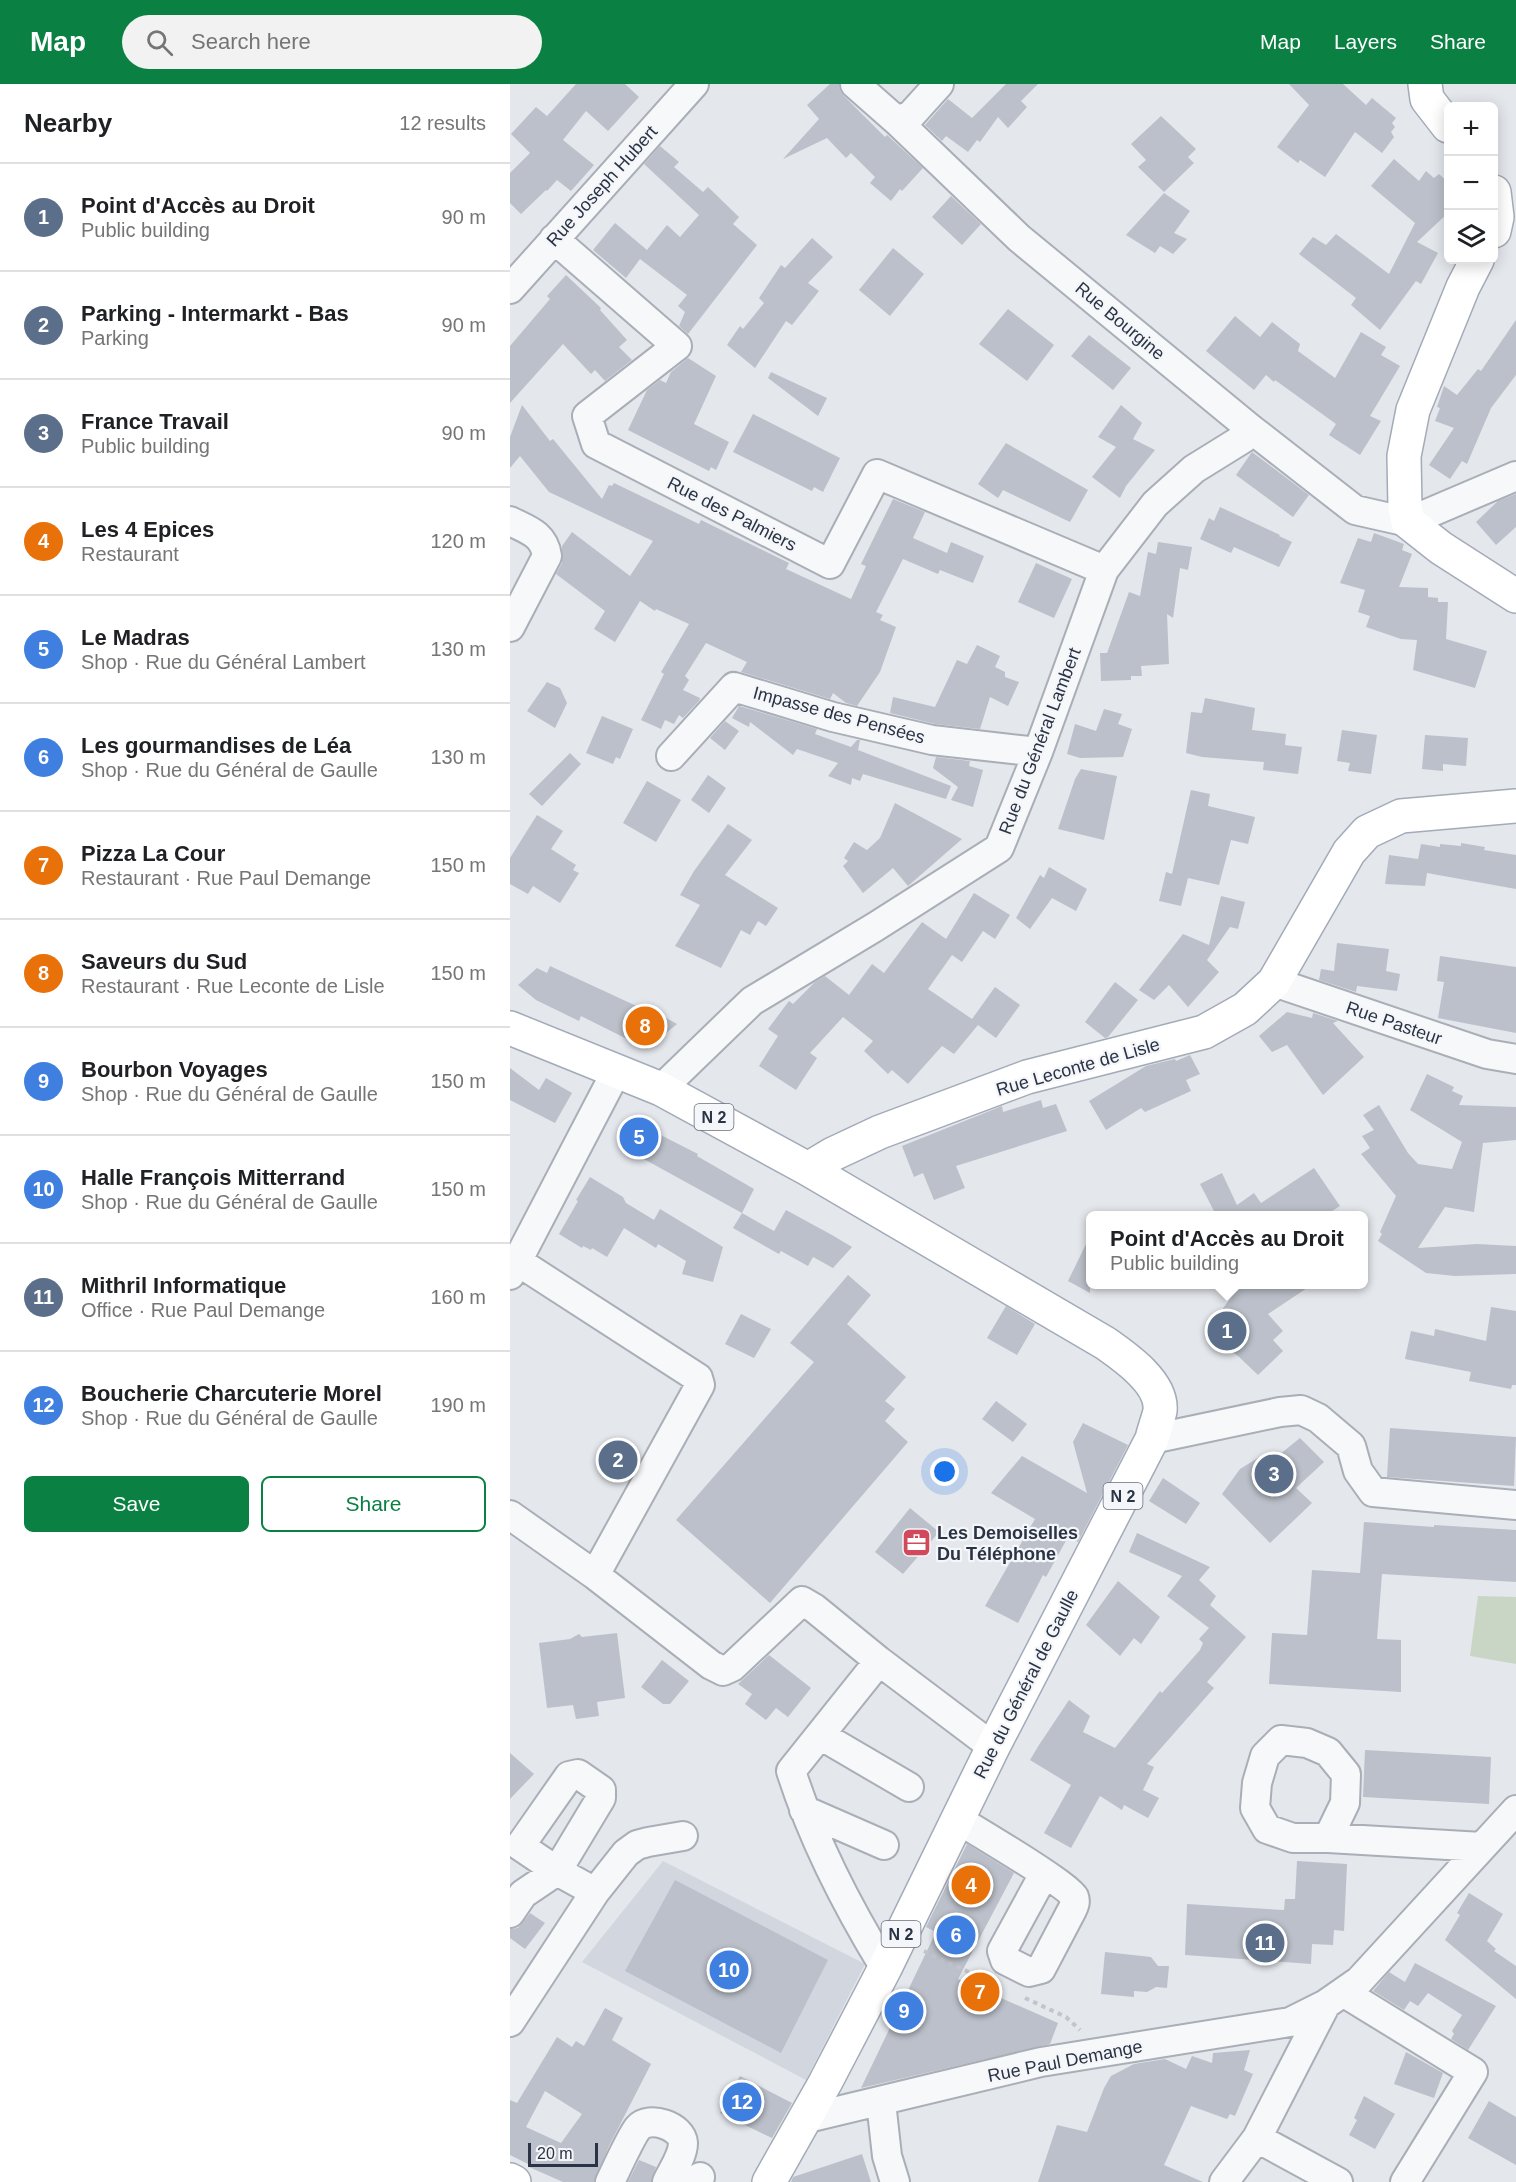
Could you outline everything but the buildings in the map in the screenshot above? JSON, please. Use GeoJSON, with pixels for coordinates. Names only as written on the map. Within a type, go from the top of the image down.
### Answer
{"type":"FeatureCollection","features":[{"type":"Feature","properties":{"kind":"main road"},"geometry":{"type":"LineString","coordinates":[[1425,84],[1427,99],[1444,120]]}},
{"type":"Feature","properties":{"kind":"main road"},"geometry":{"type":"LineString","coordinates":[[1445,102],[1444,98],[1448,84]]}},
{"type":"Feature","properties":{"kind":"main road"},"geometry":{"type":"LineString","coordinates":[[1475,264],[1463,287],[1413,410],[1404,456],[1404,508],[1408,522],[1441,548],[1516,596]]}},
{"type":"Feature","properties":{"kind":"main road","name":"Rue Leconte de Lisle"},"geometry":{"type":"LineString","coordinates":[[808,1168],[880,1132],[1027,1077],[1204,1032],[1245,1009],[1274,982],[1349,852],[1367,831],[1401,816],[1516,806]]}},
{"type":"Feature","properties":{"kind":"main road","name":"N 2"},"geometry":{"type":"LineString","coordinates":[[510,1028],[661,1089],[808,1168]]}},
{"type":"Feature","properties":{"kind":"main road","name":"Rue du Général de Gaulle"},"geometry":{"type":"LineString","coordinates":[[769,2182],[885,1968],[993,1747],[1152,1439],[1160,1409],[1153,1387],[1139,1369],[1105,1342],[808,1168]]}},
{"type":"Feature","properties":{"kind":"street","name":"Rue Joseph Hubert"},"geometry":{"type":"LineString","coordinates":[[510,289],[694,84]]}},
{"type":"Feature","properties":{"kind":"street","name":"Rue Bourgine"},"geometry":{"type":"LineString","coordinates":[[855,84],[1019,238],[1251,429],[1354,510],[1408,522]]}},
{"type":"Feature","properties":{"kind":"street"},"geometry":{"type":"LineString","coordinates":[[897,121],[911,115],[939,84]]}},
{"type":"Feature","properties":{"kind":"street","name":"Rue des Palmiers"},"geometry":{"type":"LineString","coordinates":[[554,239],[677,346],[587,416],[596,444],[830,564],[877,474],[1104,570]]}},
{"type":"Feature","properties":{"kind":"street","name":"Rue du Général Lambert"},"geometry":{"type":"LineString","coordinates":[[661,1089],[752,1001],[875,927],[999,848],[1038,752],[1104,570],[1155,504],[1194,469],[1244,438],[1251,429]]}},
{"type":"Feature","properties":{"kind":"street"},"geometry":{"type":"LineString","coordinates":[[1408,522],[1516,476]]}},
{"type":"Feature","properties":{"kind":"street"},"geometry":{"type":"LineString","coordinates":[[510,521],[535,533],[546,546],[547,556],[510,627]]}},
{"type":"Feature","properties":{"kind":"street","name":"Impasse des Pensées"},"geometry":{"type":"LineString","coordinates":[[671,756],[734,687],[833,717],[932,740],[1038,752]]}},
{"type":"Feature","properties":{"kind":"street","name":"Rue Pasteur"},"geometry":{"type":"LineString","coordinates":[[1274,982],[1487,1054],[1516,1059]]}},
{"type":"Feature","properties":{"kind":"street"},"geometry":{"type":"LineString","coordinates":[[596,1575],[700,1386],[698,1378],[514,1268],[617,1070]]}},
{"type":"Feature","properties":{"kind":"street"},"geometry":{"type":"LineString","coordinates":[[1152,1439],[1280,1412],[1301,1410],[1318,1418],[1351,1446],[1358,1471],[1373,1492],[1516,1504]]}},
{"type":"Feature","properties":{"kind":"street"},"geometry":{"type":"LineString","coordinates":[[510,1515],[596,1575],[711,1665],[723,1671],[732,1666],[802,1601],[993,1747]]}},
{"type":"Feature","properties":{"kind":"street"},"geometry":{"type":"LineString","coordinates":[[879,1661],[791,1771],[804,1810],[855,1917],[885,1968]]}},
{"type":"Feature","properties":{"kind":"street"},"geometry":{"type":"LineString","coordinates":[[820,1736],[909,1787]]}},
{"type":"Feature","properties":{"kind":"street"},"geometry":{"type":"LineString","coordinates":[[804,1810],[884,1845]]}},
{"type":"Feature","properties":{"kind":"street","name":"Rue Paul Demange"},"geometry":{"type":"LineString","coordinates":[[804,2119],[1041,2062],[1290,2022],[1334,1998],[1359,1981],[1516,1810]]}},
{"type":"Feature","properties":{"kind":"street"},"geometry":{"type":"LineString","coordinates":[[957,1819],[1044,1874]]}},
{"type":"Feature","properties":{"kind":"street"},"geometry":{"type":"LineString","coordinates":[[510,2022],[595,1892],[626,1853],[637,1845],[683,1836]]}},
{"type":"Feature","properties":{"kind":"street"},"geometry":{"type":"LineString","coordinates":[[1328,1838],[1482,1847]]}},
{"type":"Feature","properties":{"kind":"street"},"geometry":{"type":"LineString","coordinates":[[510,1913],[524,1894],[556,1871],[595,1892]]}},
{"type":"Feature","properties":{"kind":"street"},"geometry":{"type":"LineString","coordinates":[[1334,1998],[1473,2072],[1405,2182]]}},
{"type":"Feature","properties":{"kind":"street","name":"Rue Paul Demange"},"geometry":{"type":"LineString","coordinates":[[1224,2182],[1257,2138],[1334,1998]]}},
{"type":"Feature","properties":{"kind":"street"},"geometry":{"type":"LineString","coordinates":[[881,2102],[887,2156],[895,2182]]}},
{"type":"Feature","properties":{"kind":"street"},"geometry":{"type":"LineString","coordinates":[[610,2182],[638,2127],[648,2121],[678,2132],[683,2141],[667,2182]]}},
{"type":"Feature","properties":{"kind":"street"},"geometry":{"type":"LineString","coordinates":[[1257,2138],[1338,2182]]}},
{"type":"Feature","properties":{"kind":"shaded area"},"geometry":{"type":"Polygon","coordinates":[[[663,1861],[865,1964],[806,2080],[582,1962],[663,1861]]]}},
{"type":"Feature","properties":{"kind":"green space"},"geometry":{"type":"Polygon","coordinates":[[[1478,1596],[1516,1597],[1516,1664],[1470,1656],[1478,1596]]]}},
{"type":"Feature","properties":{"kind":"place","name":"Saveurs du Sud"},"geometry":{"type":"Point","coordinates":[645,1026]}},
{"type":"Feature","properties":{"kind":"place","name":"Le Madras"},"geometry":{"type":"Point","coordinates":[639,1137]}},
{"type":"Feature","properties":{"kind":"place","name":"Point d'Accès au Droit"},"geometry":{"type":"Point","coordinates":[1227,1331]}},
{"type":"Feature","properties":{"kind":"place","name":"Parking - Intermarkt - Bas"},"geometry":{"type":"Point","coordinates":[618,1460]}},
{"type":"Feature","properties":{"kind":"place","name":"France Travail"},"geometry":{"type":"Point","coordinates":[1274,1474]}},
{"type":"Feature","properties":{"kind":"place","name":"Les Demoiselles Du Téléphone"},"geometry":{"type":"Point","coordinates":[916,1543]}},
{"type":"Feature","properties":{"kind":"place","name":"Les 4 Epices"},"geometry":{"type":"Point","coordinates":[971,1885]}},
{"type":"Feature","properties":{"kind":"place","name":"Les gourmandises de Léa"},"geometry":{"type":"Point","coordinates":[956,1935]}},
{"type":"Feature","properties":{"kind":"place","name":"Mithril Informatique"},"geometry":{"type":"Point","coordinates":[1265,1943]}},
{"type":"Feature","properties":{"kind":"place","name":"Halle François Mitterrand"},"geometry":{"type":"Point","coordinates":[729,1970]}},
{"type":"Feature","properties":{"kind":"place","name":"Pizza La Cour"},"geometry":{"type":"Point","coordinates":[980,1992]}},
{"type":"Feature","properties":{"kind":"place","name":"Bourbon Voyages"},"geometry":{"type":"Point","coordinates":[904,2011]}},
{"type":"Feature","properties":{"kind":"place","name":"Boucherie Charcuterie Morel"},"geometry":{"type":"Point","coordinates":[742,2102]}}]}
